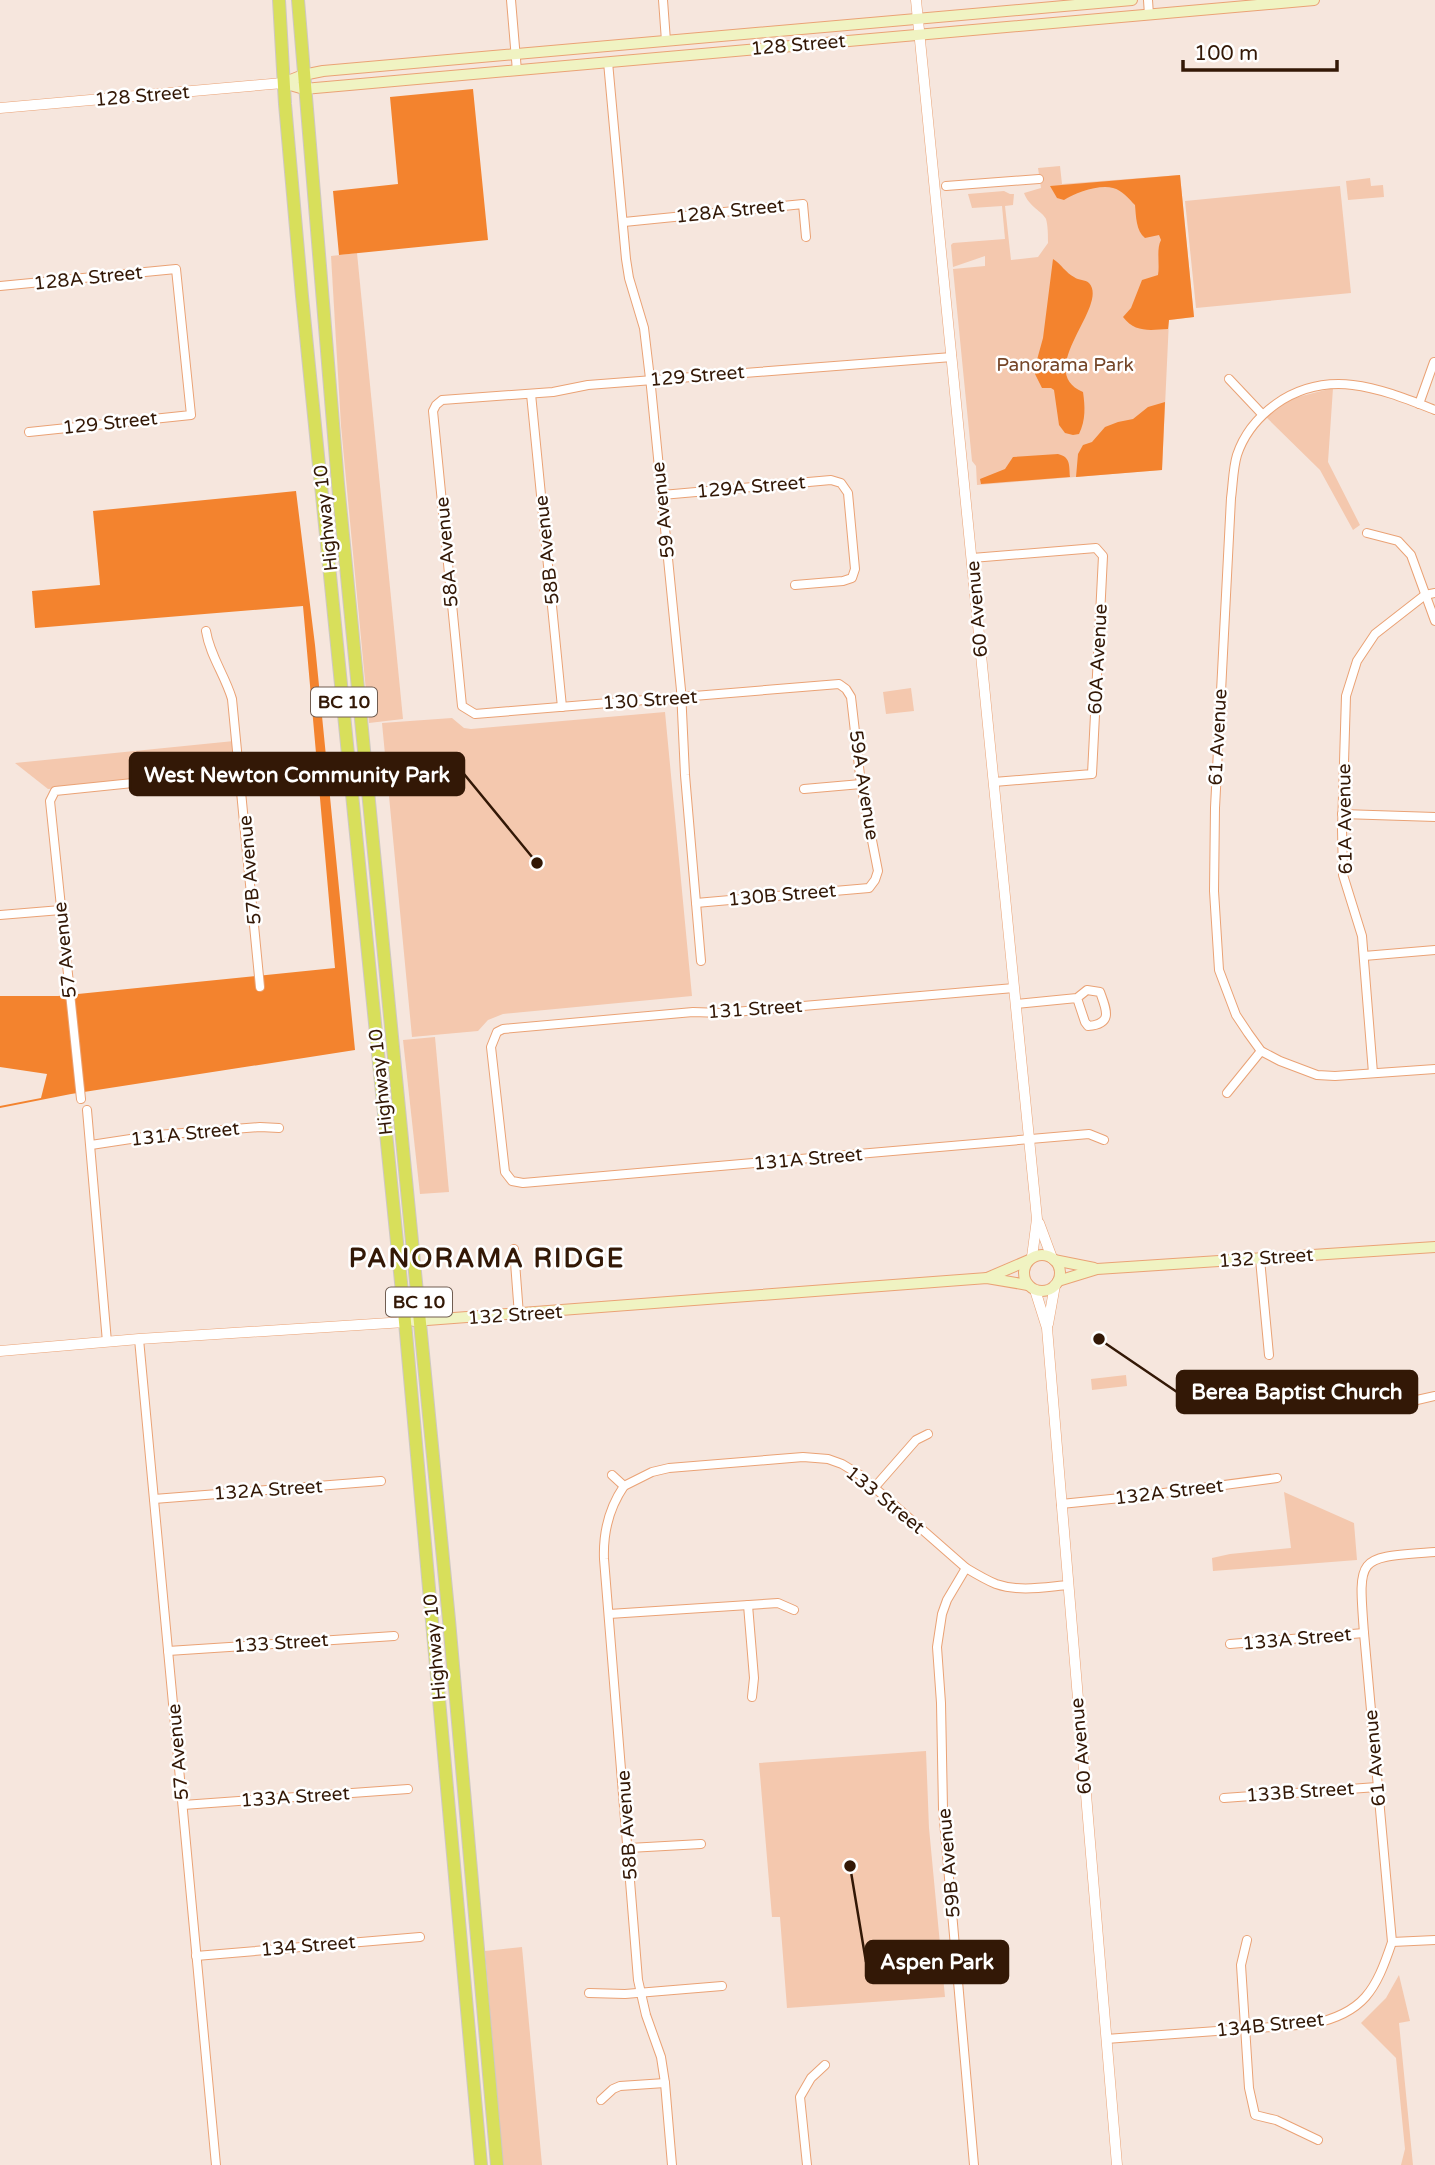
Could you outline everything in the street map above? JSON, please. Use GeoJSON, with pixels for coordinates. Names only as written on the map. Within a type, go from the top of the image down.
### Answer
{"type":"FeatureCollection","features":[{"type":"Feature","properties":{"kind":"highway","name":"Highway 10"},"geometry":{"type":"LineString","coordinates":[[279,0],[283,83],[301,282],[405,1322],[481,2165]]}},
{"type":"Feature","properties":{"kind":"highway","name":"Highway 10"},"geometry":{"type":"LineString","coordinates":[[298,0],[338,484],[420,1321],[496,2165]]}},
{"type":"Feature","properties":{"kind":"main road","name":"128 Street"},"geometry":{"type":"LineString","coordinates":[[304,82],[323,71],[1132,0]]}},
{"type":"Feature","properties":{"kind":"main road","name":"128 Street"},"geometry":{"type":"LineString","coordinates":[[283,83],[517,71],[1314,0]]}},
{"type":"Feature","properties":{"kind":"main road","name":"132 Street"},"geometry":{"type":"LineString","coordinates":[[1057,1283],[1097,1269],[1435,1247]]}},
{"type":"Feature","properties":{"kind":"main road"},"geometry":{"type":"LineString","coordinates":[[1042,1255],[1053,1259],[1060,1270],[1057,1283],[1046,1291],[1032,1287],[1024,1275],[1031,1259],[1042,1255]]}},
{"type":"Feature","properties":{"kind":"main road","name":"132 Street"},"geometry":{"type":"LineString","coordinates":[[988,1278],[1031,1259]]}},
{"type":"Feature","properties":{"kind":"main road","name":"132 Street"},"geometry":{"type":"LineString","coordinates":[[1053,1259],[1097,1269]]}},
{"type":"Feature","properties":{"kind":"main road","name":"132 Street"},"geometry":{"type":"LineString","coordinates":[[405,1322],[988,1278],[1032,1287]]}},
{"type":"Feature","properties":{"kind":"street"},"geometry":{"type":"LineString","coordinates":[[511,0],[517,71]]}},
{"type":"Feature","properties":{"kind":"street"},"geometry":{"type":"LineString","coordinates":[[663,0],[666,41]]}},
{"type":"Feature","properties":{"kind":"street","name":"60 Avenue"},"geometry":{"type":"LineString","coordinates":[[916,0],[1037,1219],[1031,1259]]}},
{"type":"Feature","properties":{"kind":"street"},"geometry":{"type":"LineString","coordinates":[[1147,0],[1149,15]]}},
{"type":"Feature","properties":{"kind":"street","name":"59 Avenue"},"geometry":{"type":"LineString","coordinates":[[608,62],[629,278],[644,328],[662,495],[682,697],[685,775],[701,961]]}},
{"type":"Feature","properties":{"kind":"street","name":"128 Street"},"geometry":{"type":"LineString","coordinates":[[0,108],[283,83]]}},
{"type":"Feature","properties":{"kind":"street"},"geometry":{"type":"LineString","coordinates":[[946,186],[1039,179]]}},
{"type":"Feature","properties":{"kind":"street","name":"128A Street"},"geometry":{"type":"LineString","coordinates":[[624,222],[803,204],[806,237]]}},
{"type":"Feature","properties":{"kind":"street","name":"128A Street"},"geometry":{"type":"LineString","coordinates":[[0,286],[176,269],[191,415]]}},
{"type":"Feature","properties":{"kind":"street","name":"129 Street"},"geometry":{"type":"LineString","coordinates":[[442,400],[531,394],[588,385],[952,357]]}},
{"type":"Feature","properties":{"kind":"street"},"geometry":{"type":"LineString","coordinates":[[1419,404],[1434,362]]}},
{"type":"Feature","properties":{"kind":"street"},"geometry":{"type":"LineString","coordinates":[[1229,379],[1262,414],[1285,397],[1306,388],[1331,384],[1373,388],[1435,410]]}},
{"type":"Feature","properties":{"kind":"street","name":"58B Avenue"},"geometry":{"type":"LineString","coordinates":[[531,394],[562,707]]}},
{"type":"Feature","properties":{"kind":"street","name":"58A Avenue"},"geometry":{"type":"LineString","coordinates":[[442,400],[433,411],[462,706]]}},
{"type":"Feature","properties":{"kind":"street","name":"61 Avenue"},"geometry":{"type":"LineString","coordinates":[[1261,1051],[1237,1015],[1219,970],[1214,891],[1215,808],[1231,498],[1237,456],[1249,430],[1262,414]]}},
{"type":"Feature","properties":{"kind":"street","name":"129 Street"},"geometry":{"type":"LineString","coordinates":[[29,432],[191,415]]}},
{"type":"Feature","properties":{"kind":"street","name":"129A Street"},"geometry":{"type":"LineString","coordinates":[[662,495],[831,480],[841,482],[848,494],[855,569],[852,578],[795,585]]}},
{"type":"Feature","properties":{"kind":"street"},"geometry":{"type":"LineString","coordinates":[[1367,533],[1398,541],[1411,555],[1435,621]]}},
{"type":"Feature","properties":{"kind":"street","name":"60A Avenue"},"geometry":{"type":"LineString","coordinates":[[972,558],[1096,548],[1103,556],[1092,774],[993,782]]}},
{"type":"Feature","properties":{"kind":"street"},"geometry":{"type":"LineString","coordinates":[[1425,595],[1435,593]]}},
{"type":"Feature","properties":{"kind":"street","name":"61A Avenue"},"geometry":{"type":"LineString","coordinates":[[1373,1073],[1362,936],[1343,875],[1346,696],[1357,661],[1375,634],[1425,595]]}},
{"type":"Feature","properties":{"kind":"street","name":"57B Avenue"},"geometry":{"type":"LineString","coordinates":[[206,631],[208,643],[232,699],[261,988]]}},
{"type":"Feature","properties":{"kind":"street","name":"130 Street"},"geometry":{"type":"LineString","coordinates":[[462,706],[475,714],[839,684]]}},
{"type":"Feature","properties":{"kind":"street","name":"59A Avenue"},"geometry":{"type":"LineString","coordinates":[[839,684],[852,697],[861,784],[878,871],[869,888]]}},
{"type":"Feature","properties":{"kind":"street","name":"57 Avenue"},"geometry":{"type":"LineString","coordinates":[[81,1099],[50,801],[55,791],[240,772]]}},
{"type":"Feature","properties":{"kind":"street"},"geometry":{"type":"LineString","coordinates":[[804,789],[861,784]]}},
{"type":"Feature","properties":{"kind":"street"},"geometry":{"type":"LineString","coordinates":[[1342,814],[1435,817]]}},
{"type":"Feature","properties":{"kind":"street","name":"130B Street"},"geometry":{"type":"LineString","coordinates":[[696,903],[869,888]]}},
{"type":"Feature","properties":{"kind":"street"},"geometry":{"type":"LineString","coordinates":[[0,915],[61,910]]}},
{"type":"Feature","properties":{"kind":"street"},"geometry":{"type":"LineString","coordinates":[[1364,956],[1435,950]]}},
{"type":"Feature","properties":{"kind":"street","name":"131 Street"},"geometry":{"type":"LineString","coordinates":[[512,1181],[502,1165],[491,1047],[497,1032],[503,1029],[1014,988]]}},
{"type":"Feature","properties":{"kind":"street"},"geometry":{"type":"LineString","coordinates":[[1016,1004],[1077,998],[1087,990],[1100,992],[1107,1012],[1101,1024],[1088,1026],[1077,998]]}},
{"type":"Feature","properties":{"kind":"street"},"geometry":{"type":"LineString","coordinates":[[1227,1093],[1261,1051],[1317,1075],[1435,1069]]}},
{"type":"Feature","properties":{"kind":"street"},"geometry":{"type":"LineString","coordinates":[[87,1111],[107,1342]]}},
{"type":"Feature","properties":{"kind":"street","name":"131A Street"},"geometry":{"type":"LineString","coordinates":[[91,1144],[157,1135],[279,1128]]}},
{"type":"Feature","properties":{"kind":"street","name":"131A Street"},"geometry":{"type":"LineString","coordinates":[[512,1181],[523,1183],[1029,1139],[1089,1135],[1104,1140]]}},
{"type":"Feature","properties":{"kind":"street","name":"60 Avenue"},"geometry":{"type":"LineString","coordinates":[[1037,1219],[1053,1259]]}},
{"type":"Feature","properties":{"kind":"street"},"geometry":{"type":"LineString","coordinates":[[514,1249],[519,1315]]}},
{"type":"Feature","properties":{"kind":"street"},"geometry":{"type":"LineString","coordinates":[[1260,1259],[1269,1355]]}},
{"type":"Feature","properties":{"kind":"street","name":"60 Avenue"},"geometry":{"type":"LineString","coordinates":[[1047,1328],[1057,1283]]}},
{"type":"Feature","properties":{"kind":"street","name":"60 Avenue"},"geometry":{"type":"LineString","coordinates":[[1032,1287],[1047,1328],[1116,2165]]}},
{"type":"Feature","properties":{"kind":"street","name":"132 Street"},"geometry":{"type":"LineString","coordinates":[[0,1351],[405,1322]]}},
{"type":"Feature","properties":{"kind":"street","name":"57 Avenue"},"geometry":{"type":"LineString","coordinates":[[139,1339],[216,2165]]}},
{"type":"Feature","properties":{"kind":"street"},"geometry":{"type":"LineString","coordinates":[[1418,1399],[1435,1396]]}},
{"type":"Feature","properties":{"kind":"street"},"geometry":{"type":"LineString","coordinates":[[874,1488],[916,1440],[928,1434]]}},
{"type":"Feature","properties":{"kind":"street","name":"133 Street"},"geometry":{"type":"LineString","coordinates":[[624,1486],[652,1472],[669,1468],[803,1457],[828,1459],[860,1475],[966,1568],[994,1583],[1025,1588],[1068,1585]]}},
{"type":"Feature","properties":{"kind":"street"},"geometry":{"type":"LineString","coordinates":[[612,1475],[624,1486]]}},
{"type":"Feature","properties":{"kind":"street","name":"132A Street"},"geometry":{"type":"LineString","coordinates":[[1061,1504],[1277,1478]]}},
{"type":"Feature","properties":{"kind":"street","name":"132A Street"},"geometry":{"type":"LineString","coordinates":[[154,1499],[381,1481]]}},
{"type":"Feature","properties":{"kind":"street","name":"58B Avenue"},"geometry":{"type":"LineString","coordinates":[[624,1486],[610,1513],[604,1539],[604,1559],[640,1993],[661,2057],[666,2083],[672,2165]]}},
{"type":"Feature","properties":{"kind":"street","name":"61 Avenue"},"geometry":{"type":"LineString","coordinates":[[1392,1942],[1361,1574],[1371,1561],[1384,1556],[1435,1552]]}},
{"type":"Feature","properties":{"kind":"street","name":"59B Avenue"},"geometry":{"type":"LineString","coordinates":[[966,1568],[942,1614],[937,1647],[943,1809],[974,2165]]}},
{"type":"Feature","properties":{"kind":"street"},"geometry":{"type":"LineString","coordinates":[[609,1614],[778,1603],[794,1610]]}},
{"type":"Feature","properties":{"kind":"street"},"geometry":{"type":"LineString","coordinates":[[748,1605],[754,1678],[752,1697]]}},
{"type":"Feature","properties":{"kind":"street","name":"133A Street"},"geometry":{"type":"LineString","coordinates":[[1230,1644],[1364,1633]]}},
{"type":"Feature","properties":{"kind":"street","name":"133 Street"},"geometry":{"type":"LineString","coordinates":[[168,1651],[394,1636]]}},
{"type":"Feature","properties":{"kind":"street","name":"133B Street"},"geometry":{"type":"LineString","coordinates":[[1224,1798],[1377,1787]]}},
{"type":"Feature","properties":{"kind":"street","name":"133A Street"},"geometry":{"type":"LineString","coordinates":[[183,1805],[408,1789]]}},
{"type":"Feature","properties":{"kind":"street"},"geometry":{"type":"LineString","coordinates":[[629,1848],[701,1844]]}},
{"type":"Feature","properties":{"kind":"street","name":"134 Street"},"geometry":{"type":"LineString","coordinates":[[196,1955],[420,1937]]}},
{"type":"Feature","properties":{"kind":"street"},"geometry":{"type":"LineString","coordinates":[[1247,1940],[1241,1965],[1249,2088],[1255,2115],[1276,2120],[1318,2140]]}},
{"type":"Feature","properties":{"kind":"street"},"geometry":{"type":"LineString","coordinates":[[1392,1942],[1435,1940]]}},
{"type":"Feature","properties":{"kind":"street","name":"134B Street"},"geometry":{"type":"LineString","coordinates":[[1106,2039],[1312,2024],[1334,2019],[1361,2003],[1373,1989],[1383,1972],[1392,1942]]}},
{"type":"Feature","properties":{"kind":"street"},"geometry":{"type":"LineString","coordinates":[[589,1993],[640,1993],[722,1986]]}},
{"type":"Feature","properties":{"kind":"street"},"geometry":{"type":"LineString","coordinates":[[807,2165],[800,2097],[811,2078],[825,2065]]}},
{"type":"Feature","properties":{"kind":"street"},"geometry":{"type":"LineString","coordinates":[[601,2100],[620,2086],[666,2083]]}},
{"type":"Feature","properties":{"kind":"green space"},"geometry":{"type":"Polygon","coordinates":[[[473,89],[488,240],[339,255],[333,191],[398,184],[390,97],[473,89]]]}},
{"type":"Feature","properties":{"kind":"green space","name":"Panorama Park"},"geometry":{"type":"Polygon","coordinates":[[[1060,166],[1062,184],[1180,175],[1194,317],[1169,320],[1162,470],[977,485],[976,466],[972,461],[953,269],[985,266],[985,256],[953,267],[951,245],[1005,239],[1002,206],[972,208],[968,194],[1004,191],[1014,194],[1013,205],[1005,206],[1011,260],[1038,257],[1048,243],[1047,222],[1024,193],[1041,188],[1038,168],[1060,166]]]}},
{"type":"Feature","properties":{"kind":"green space"},"geometry":{"type":"Polygon","coordinates":[[[1180,175],[1194,317],[1169,320],[1168,329],[1138,328],[1123,317],[1131,308],[1142,280],[1158,275],[1161,240],[1159,235],[1145,238],[1142,235],[1137,223],[1135,205],[1116,189],[1094,188],[1064,200],[1057,198],[1050,186],[1180,175]]]}},
{"type":"Feature","properties":{"kind":"green space"},"geometry":{"type":"Polygon","coordinates":[[[1370,178],[1371,186],[1383,185],[1384,197],[1348,200],[1346,181],[1370,178]]]}},
{"type":"Feature","properties":{"kind":"green space"},"geometry":{"type":"Polygon","coordinates":[[[1340,186],[1351,293],[1196,308],[1185,201],[1340,186]]]}},
{"type":"Feature","properties":{"kind":"green space"},"geometry":{"type":"Polygon","coordinates":[[[357,253],[403,719],[369,723],[341,426],[331,256],[357,253]]]}},
{"type":"Feature","properties":{"kind":"green space"},"geometry":{"type":"Polygon","coordinates":[[[1053,259],[1071,275],[1089,283],[1093,293],[1090,307],[1068,354],[1066,369],[1070,382],[1083,392],[1084,397],[1083,424],[1079,434],[1073,435],[1065,433],[1059,425],[1054,390],[1042,388],[1035,374],[1043,338],[1053,259]]]}},
{"type":"Feature","properties":{"kind":"green space"},"geometry":{"type":"Polygon","coordinates":[[[1333,388],[1328,462],[1360,525],[1353,530],[1320,470],[1265,416],[1286,400],[1333,388]]]}},
{"type":"Feature","properties":{"kind":"green space"},"geometry":{"type":"Polygon","coordinates":[[[1165,402],[1162,470],[1076,477],[1078,454],[1083,445],[1092,442],[1105,427],[1133,419],[1148,407],[1165,402]]]}},
{"type":"Feature","properties":{"kind":"green space"},"geometry":{"type":"Polygon","coordinates":[[[1058,454],[1067,460],[1070,477],[981,484],[980,479],[1005,469],[1013,457],[1058,454]]]}},
{"type":"Feature","properties":{"kind":"green space"},"geometry":{"type":"Polygon","coordinates":[[[296,491],[315,645],[355,1050],[71,1094],[0,1108],[41,1098],[47,1074],[0,1067],[0,996],[58,996],[335,968],[303,606],[35,628],[32,591],[100,585],[93,511],[296,491]]]}},
{"type":"Feature","properties":{"kind":"green space"},"geometry":{"type":"Polygon","coordinates":[[[911,688],[914,711],[886,714],[883,692],[911,688]]]}},
{"type":"Feature","properties":{"kind":"green space"},"geometry":{"type":"Polygon","coordinates":[[[665,712],[692,996],[503,1014],[488,1020],[478,1031],[412,1037],[382,723],[452,718],[464,728],[471,729],[665,712]]]}},
{"type":"Feature","properties":{"kind":"green space"},"geometry":{"type":"Polygon","coordinates":[[[234,741],[236,770],[225,774],[48,789],[15,763],[234,741]]]}},
{"type":"Feature","properties":{"kind":"green space"},"geometry":{"type":"Polygon","coordinates":[[[435,1037],[449,1192],[420,1194],[403,1040],[435,1037]]]}},
{"type":"Feature","properties":{"kind":"green space"},"geometry":{"type":"Polygon","coordinates":[[[1126,1375],[1127,1386],[1092,1390],[1091,1379],[1126,1375]]]}},
{"type":"Feature","properties":{"kind":"green space"},"geometry":{"type":"Polygon","coordinates":[[[1284,1492],[1354,1523],[1357,1560],[1213,1571],[1212,1558],[1291,1548],[1284,1492]]]}},
{"type":"Feature","properties":{"kind":"green space"},"geometry":{"type":"Polygon","coordinates":[[[926,1751],[929,1828],[945,1997],[787,2008],[780,1917],[772,1917],[759,1763],[926,1751]]]}},
{"type":"Feature","properties":{"kind":"green space"},"geometry":{"type":"Polygon","coordinates":[[[522,1947],[542,2165],[503,2165],[485,1951],[522,1947]]]}},
{"type":"Feature","properties":{"kind":"green space"},"geometry":{"type":"Polygon","coordinates":[[[1399,1975],[1410,2021],[1399,2023],[1413,2165],[1401,2165],[1405,2149],[1396,2058],[1361,2023],[1386,1998],[1399,1975]]]}},
{"type":"Feature","properties":{"kind":"place","name":"West Newton Community Park"},"geometry":{"type":"Point","coordinates":[537,863]}},
{"type":"Feature","properties":{"kind":"place","name":"Berea Baptist Church"},"geometry":{"type":"Point","coordinates":[1099,1339]}},
{"type":"Feature","properties":{"kind":"place","name":"Aspen Park"},"geometry":{"type":"Point","coordinates":[850,1866]}},
{"type":"Feature","properties":{"kind":"district","name":"PANORAMA RIDGE"},"geometry":{"type":"Point","coordinates":[487,1258]}}]}
